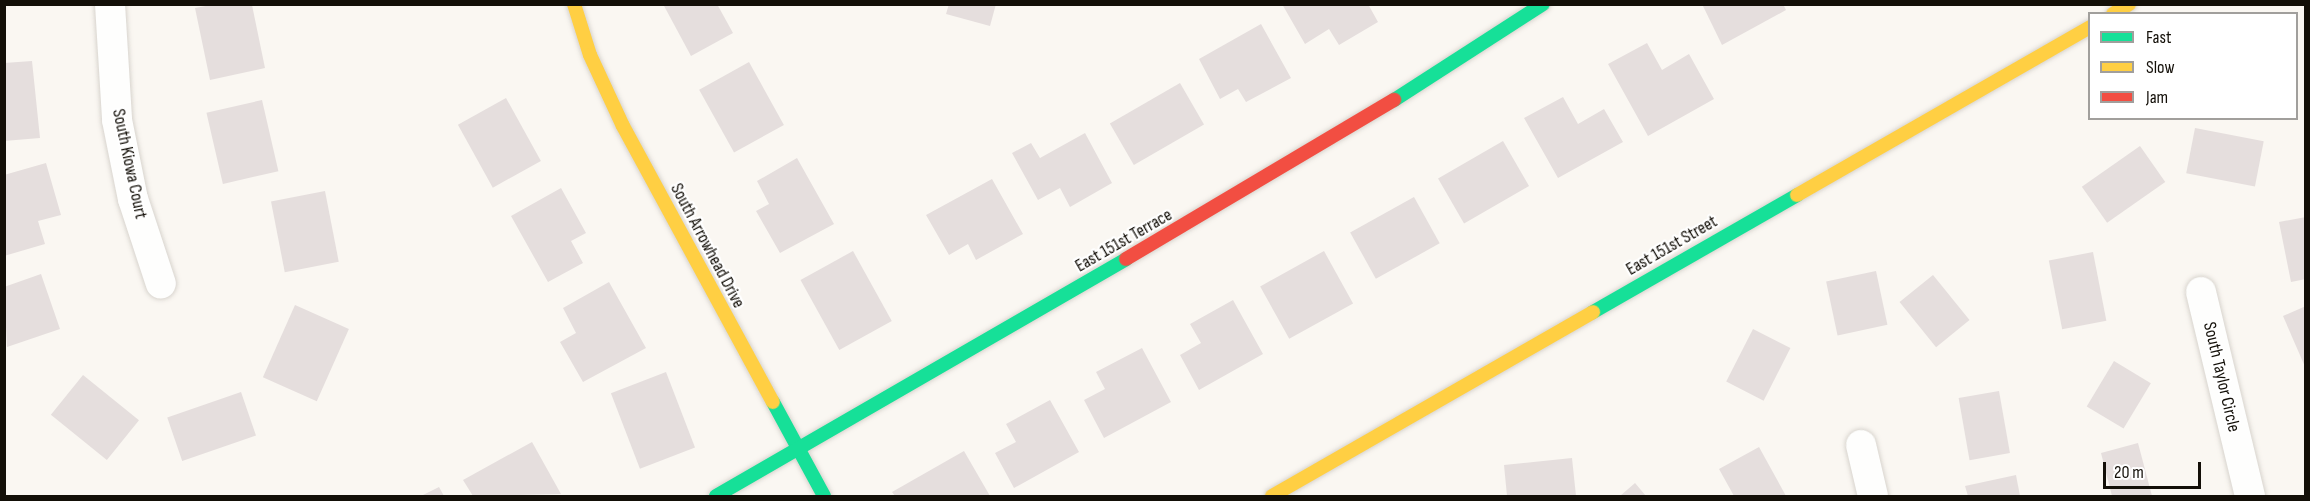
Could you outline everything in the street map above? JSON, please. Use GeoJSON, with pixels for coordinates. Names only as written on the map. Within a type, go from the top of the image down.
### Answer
{"type":"FeatureCollection","features":[{"type":"Feature","properties":{"kind":"street","name":"South Kiowa Court"},"geometry":{"type":"LineString","coordinates":[[110,4],[117,120],[133,199],[161,284]]}},
{"type":"Feature","properties":{"kind":"street","name":"South Arrowhead Drive"},"geometry":{"type":"LineString","coordinates":[[574,4],[590,55],[623,126],[824,496]]}},
{"type":"Feature","properties":{"kind":"street","name":"East 151st Terrace"},"geometry":{"type":"LineString","coordinates":[[716,496],[1348,130],[1543,4]]}},
{"type":"Feature","properties":{"kind":"street"},"geometry":{"type":"LineString","coordinates":[[2116,12],[2129,4]]}},
{"type":"Feature","properties":{"kind":"street","name":"East 151st Street"},"geometry":{"type":"LineString","coordinates":[[1272,496],[2088,28]]}},
{"type":"Feature","properties":{"kind":"street","name":"South Taylor Circle"},"geometry":{"type":"LineString","coordinates":[[2201,292],[2250,496]]}},
{"type":"Feature","properties":{"kind":"street"},"geometry":{"type":"LineString","coordinates":[[1861,445],[1873,496]]}},
{"type":"Feature","properties":{"kind":"building"},"geometry":{"type":"Polygon","coordinates":[[[663,4],[717,4],[733,33],[691,56],[663,4]]]}},
{"type":"Feature","properties":{"kind":"building"},"geometry":{"type":"Polygon","coordinates":[[[949,4],[996,4],[990,26],[946,14],[949,4]]]}},
{"type":"Feature","properties":{"kind":"building"},"geometry":{"type":"Polygon","coordinates":[[[1282,4],[1368,4],[1378,22],[1339,45],[1329,29],[1305,44],[1282,4]]]}},
{"type":"Feature","properties":{"kind":"building"},"geometry":{"type":"Polygon","coordinates":[[[1702,4],[1783,4],[1786,10],[1722,45],[1702,4]]]}},
{"type":"Feature","properties":{"kind":"building"},"geometry":{"type":"Polygon","coordinates":[[[211,5],[252,5],[265,68],[210,80],[195,8],[211,5]]]}},
{"type":"Feature","properties":{"kind":"building"},"geometry":{"type":"Polygon","coordinates":[[[1261,24],[1291,78],[1246,102],[1238,89],[1220,99],[1199,59],[1261,24]]]}},
{"type":"Feature","properties":{"kind":"building"},"geometry":{"type":"Polygon","coordinates":[[[1647,43],[1662,70],[1689,54],[1714,99],[1648,136],[1608,64],[1647,43]]]}},
{"type":"Feature","properties":{"kind":"building"},"geometry":{"type":"Polygon","coordinates":[[[32,61],[40,138],[4,141],[4,63],[32,61]]]}},
{"type":"Feature","properties":{"kind":"building"},"geometry":{"type":"Polygon","coordinates":[[[749,62],[784,125],[734,153],[699,90],[749,62]]]}},
{"type":"Feature","properties":{"kind":"building"},"geometry":{"type":"Polygon","coordinates":[[[1180,83],[1204,125],[1134,165],[1110,124],[1180,83]]]}},
{"type":"Feature","properties":{"kind":"building"},"geometry":{"type":"Polygon","coordinates":[[[1563,97],[1578,124],[1604,109],[1623,142],[1558,178],[1524,118],[1563,97]]]}},
{"type":"Feature","properties":{"kind":"building"},"geometry":{"type":"Polygon","coordinates":[[[506,98],[541,161],[493,188],[458,125],[506,98]]]}},
{"type":"Feature","properties":{"kind":"building"},"geometry":{"type":"Polygon","coordinates":[[[262,100],[278,171],[223,184],[206,113],[262,100]]]}},
{"type":"Feature","properties":{"kind":"building"},"geometry":{"type":"Polygon","coordinates":[[[2195,128],[2264,141],[2255,187],[2186,173],[2195,128]]]}},
{"type":"Feature","properties":{"kind":"building"},"geometry":{"type":"Polygon","coordinates":[[[1085,133],[1112,183],[1070,207],[1060,188],[1038,200],[1012,153],[1031,143],[1040,158],[1085,133]]]}},
{"type":"Feature","properties":{"kind":"building"},"geometry":{"type":"Polygon","coordinates":[[[1503,141],[1529,186],[1464,224],[1438,178],[1503,141]]]}},
{"type":"Feature","properties":{"kind":"building"},"geometry":{"type":"Polygon","coordinates":[[[2140,146],[2165,182],[2107,223],[2082,187],[2140,146]]]}},
{"type":"Feature","properties":{"kind":"building"},"geometry":{"type":"Polygon","coordinates":[[[797,158],[834,224],[780,253],[756,211],[769,204],[757,181],[797,158]]]}},
{"type":"Feature","properties":{"kind":"building"},"geometry":{"type":"Polygon","coordinates":[[[46,163],[61,215],[38,221],[45,244],[4,256],[4,175],[46,163]]]}},
{"type":"Feature","properties":{"kind":"building"},"geometry":{"type":"Polygon","coordinates":[[[992,179],[1023,234],[976,260],[968,244],[949,255],[926,215],[992,179]]]}},
{"type":"Feature","properties":{"kind":"building"},"geometry":{"type":"Polygon","coordinates":[[[561,188],[586,233],[571,241],[583,263],[548,282],[511,216],[561,188]]]}},
{"type":"Feature","properties":{"kind":"building"},"geometry":{"type":"Polygon","coordinates":[[[325,191],[339,262],[285,272],[271,201],[325,191]]]}},
{"type":"Feature","properties":{"kind":"building"},"geometry":{"type":"Polygon","coordinates":[[[1414,197],[1440,243],[1376,279],[1350,232],[1414,197]]]}},
{"type":"Feature","properties":{"kind":"building"},"geometry":{"type":"Polygon","coordinates":[[[2306,217],[2306,279],[2291,282],[2279,222],[2306,217]]]}},
{"type":"Feature","properties":{"kind":"building"},"geometry":{"type":"Polygon","coordinates":[[[853,251],[892,321],[839,350],[801,280],[853,251]]]}},
{"type":"Feature","properties":{"kind":"building"},"geometry":{"type":"Polygon","coordinates":[[[1324,251],[1353,303],[1289,339],[1260,286],[1324,251]]]}},
{"type":"Feature","properties":{"kind":"building"},"geometry":{"type":"Polygon","coordinates":[[[2093,252],[2106,321],[2062,329],[2049,261],[2093,252]]]}},
{"type":"Feature","properties":{"kind":"building"},"geometry":{"type":"Polygon","coordinates":[[[1876,271],[1887,325],[1838,335],[1826,282],[1876,271]]]}},
{"type":"Feature","properties":{"kind":"building"},"geometry":{"type":"Polygon","coordinates":[[[41,274],[60,329],[7,347],[4,287],[41,274]]]}},
{"type":"Feature","properties":{"kind":"building"},"geometry":{"type":"Polygon","coordinates":[[[1933,275],[1970,320],[1936,347],[1900,302],[1933,275]]]}},
{"type":"Feature","properties":{"kind":"building"},"geometry":{"type":"Polygon","coordinates":[[[609,282],[646,348],[583,382],[560,342],[576,333],[563,308],[609,282]]]}},
{"type":"Feature","properties":{"kind":"building"},"geometry":{"type":"Polygon","coordinates":[[[1233,300],[1263,354],[1199,390],[1180,355],[1201,343],[1190,324],[1233,300]]]}},
{"type":"Feature","properties":{"kind":"building"},"geometry":{"type":"Polygon","coordinates":[[[295,305],[349,329],[317,401],[263,377],[295,305]]]}},
{"type":"Feature","properties":{"kind":"building"},"geometry":{"type":"Polygon","coordinates":[[[2306,306],[2306,369],[2283,316],[2306,306]]]}},
{"type":"Feature","properties":{"kind":"building"},"geometry":{"type":"Polygon","coordinates":[[[1753,329],[1790,348],[1764,401],[1726,382],[1753,329]]]}},
{"type":"Feature","properties":{"kind":"building"},"geometry":{"type":"Polygon","coordinates":[[[1142,348],[1171,402],[1104,438],[1084,400],[1105,389],[1096,372],[1142,348]]]}},
{"type":"Feature","properties":{"kind":"building"},"geometry":{"type":"Polygon","coordinates":[[[2114,361],[2151,383],[2124,429],[2087,406],[2114,361]]]}},
{"type":"Feature","properties":{"kind":"building"},"geometry":{"type":"Polygon","coordinates":[[[666,372],[695,448],[640,469],[611,393],[666,372]]]}},
{"type":"Feature","properties":{"kind":"building"},"geometry":{"type":"Polygon","coordinates":[[[83,375],[139,420],[107,460],[51,415],[83,375]]]}},
{"type":"Feature","properties":{"kind":"building"},"geometry":{"type":"Polygon","coordinates":[[[1999,391],[2010,453],[1970,460],[1959,398],[1999,391]]]}},
{"type":"Feature","properties":{"kind":"building"},"geometry":{"type":"Polygon","coordinates":[[[241,392],[256,435],[182,461],[167,417],[241,392]]]}},
{"type":"Feature","properties":{"kind":"building"},"geometry":{"type":"Polygon","coordinates":[[[1050,400],[1079,452],[1014,488],[995,453],[1016,442],[1006,424],[1050,400]]]}},
{"type":"Feature","properties":{"kind":"building"},"geometry":{"type":"Polygon","coordinates":[[[532,442],[561,494],[473,496],[463,480],[532,442]]]}},
{"type":"Feature","properties":{"kind":"building"},"geometry":{"type":"Polygon","coordinates":[[[2138,443],[2152,496],[2112,496],[2101,453],[2138,443]]]}},
{"type":"Feature","properties":{"kind":"building"},"geometry":{"type":"Polygon","coordinates":[[[1759,447],[1786,496],[1734,496],[1719,469],[1759,447]]]}},
{"type":"Feature","properties":{"kind":"building"},"geometry":{"type":"Polygon","coordinates":[[[964,451],[990,496],[895,496],[892,492],[964,451]]]}},
{"type":"Feature","properties":{"kind":"building"},"geometry":{"type":"Polygon","coordinates":[[[1572,458],[1576,496],[1507,496],[1504,465],[1572,458]]]}},
{"type":"Feature","properties":{"kind":"building"},"geometry":{"type":"Polygon","coordinates":[[[2016,475],[2020,496],[1968,496],[1965,486],[2016,475]]]}},
{"type":"Feature","properties":{"kind":"building"},"geometry":{"type":"Polygon","coordinates":[[[1635,483],[1646,496],[1620,496],[1635,483]]]}},
{"type":"Feature","properties":{"kind":"building"},"geometry":{"type":"Polygon","coordinates":[[[439,487],[444,496],[421,496],[439,487]]]}},
{"type":"Feature","properties":{"kind":"traffic: fast"},"geometry":{"type":"LineString","coordinates":[[1394,100],[1543,4]]}},
{"type":"Feature","properties":{"kind":"traffic: fast"},"geometry":{"type":"LineString","coordinates":[[1593,312],[1797,195]]}},
{"type":"Feature","properties":{"kind":"traffic: fast"},"geometry":{"type":"LineString","coordinates":[[716,496],[1126,259]]}},
{"type":"Feature","properties":{"kind":"traffic: fast"},"geometry":{"type":"LineString","coordinates":[[773,402],[824,496]]}},
{"type":"Feature","properties":{"kind":"traffic: slow"},"geometry":{"type":"LineString","coordinates":[[574,4],[590,55],[623,126],[773,402]]}},
{"type":"Feature","properties":{"kind":"traffic: slow"},"geometry":{"type":"LineString","coordinates":[[2116,12],[2129,4]]}},
{"type":"Feature","properties":{"kind":"traffic: slow"},"geometry":{"type":"LineString","coordinates":[[1797,195],[2088,28]]}},
{"type":"Feature","properties":{"kind":"traffic: slow"},"geometry":{"type":"LineString","coordinates":[[1272,496],[1593,312]]}},
{"type":"Feature","properties":{"kind":"traffic: jam"},"geometry":{"type":"LineString","coordinates":[[1126,259],[1394,100]]}}]}
